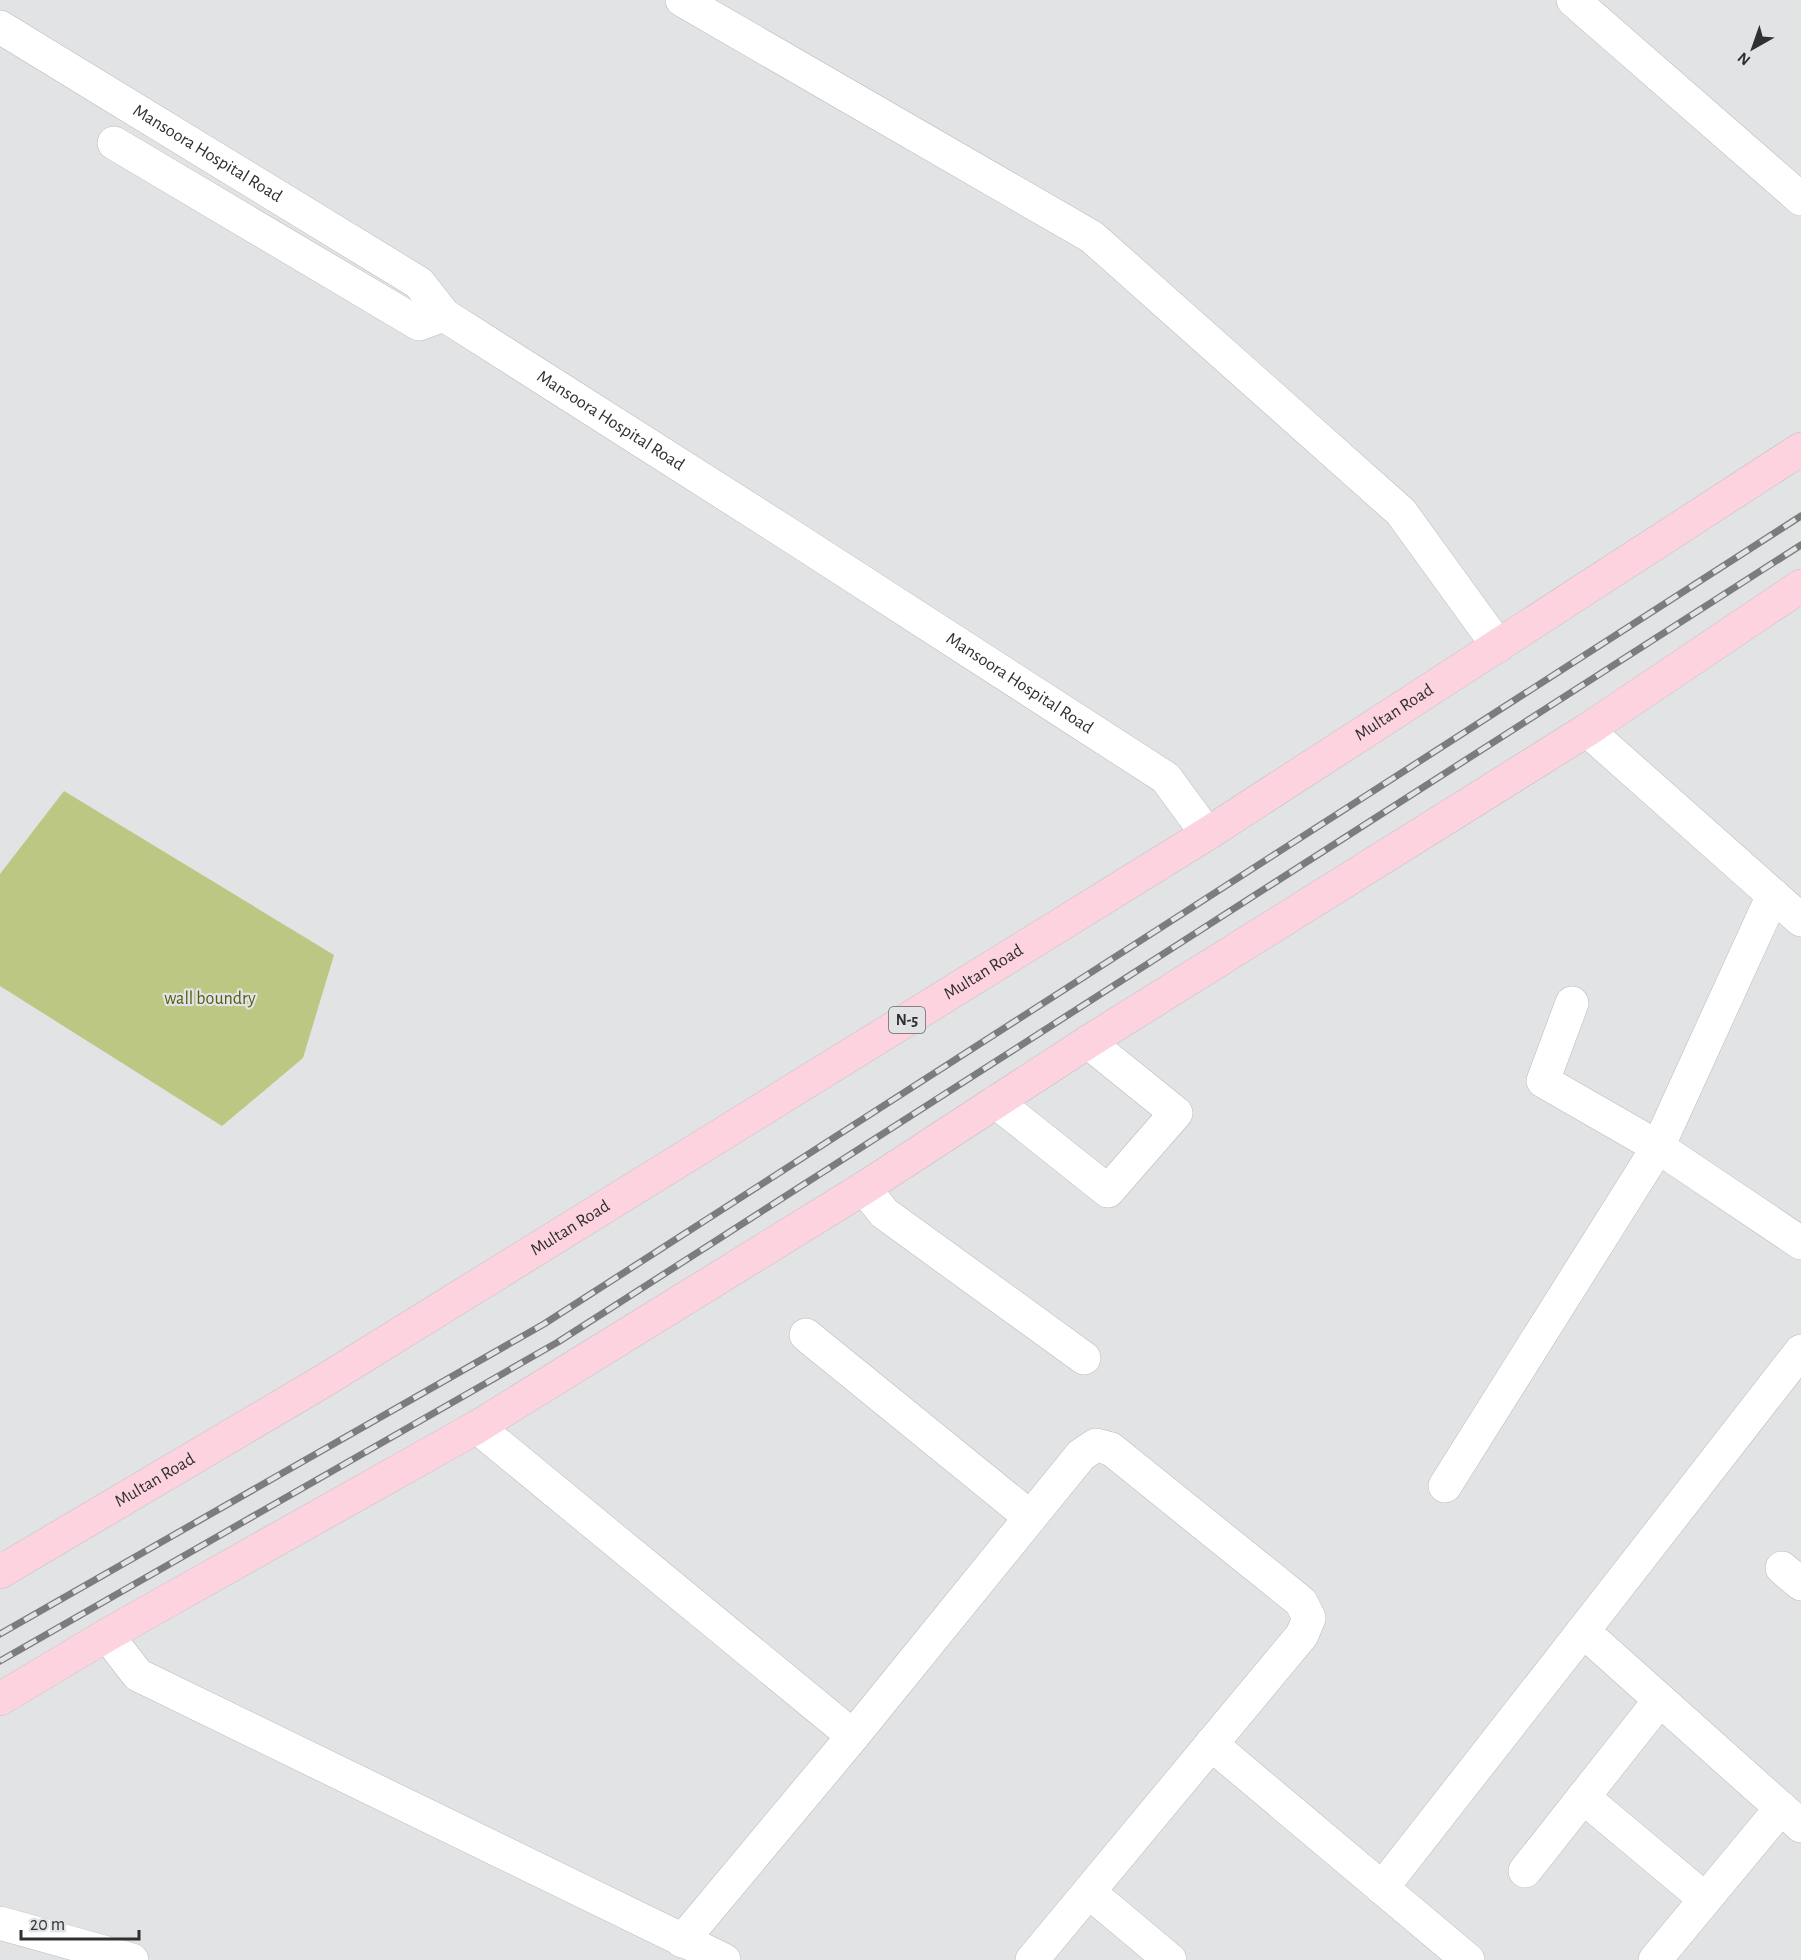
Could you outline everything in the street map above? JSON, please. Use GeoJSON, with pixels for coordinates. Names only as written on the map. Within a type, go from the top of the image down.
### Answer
{"type":"FeatureCollection","features":[{"type":"Feature","properties":{"kind":"main road","name":"Multan Road"},"geometry":{"type":"LineString","coordinates":[[0,1572],[325,1380],[1207,834],[1801,449]]}},
{"type":"Feature","properties":{"kind":"main road"},"geometry":{"type":"LineString","coordinates":[[0,1699],[107,1635],[477,1427],[864,1188],[1088,1042],[1587,730],[1801,586]]}},
{"type":"Feature","properties":{"kind":"street"},"geometry":{"type":"LineString","coordinates":[[682,0],[1092,237],[1401,512],[1498,646]]}},
{"type":"Feature","properties":{"kind":"street"},"geometry":{"type":"LineString","coordinates":[[1573,0],[1801,199]]}},
{"type":"Feature","properties":{"kind":"street","name":"Mansoora Hospital Road"},"geometry":{"type":"LineString","coordinates":[[0,27],[419,283],[444,315],[1166,778],[1207,834]]}},
{"type":"Feature","properties":{"kind":"street"},"geometry":{"type":"LineString","coordinates":[[114,143],[419,324],[444,315]]}},
{"type":"Feature","properties":{"kind":"street"},"geometry":{"type":"LineString","coordinates":[[1587,730],[1801,920]]}},
{"type":"Feature","properties":{"kind":"street"},"geometry":{"type":"LineString","coordinates":[[1445,1486],[1659,1147],[1773,895]]}},
{"type":"Feature","properties":{"kind":"street"},"geometry":{"type":"LineString","coordinates":[[1572,1003],[1543,1081],[1659,1147],[1801,1243]]}},
{"type":"Feature","properties":{"kind":"street"},"geometry":{"type":"LineString","coordinates":[[996,1102],[1108,1191],[1176,1113],[1088,1042]]}},
{"type":"Feature","properties":{"kind":"street"},"geometry":{"type":"LineString","coordinates":[[864,1188],[884,1213],[1084,1358]]}},
{"type":"Feature","properties":{"kind":"street"},"geometry":{"type":"LineString","coordinates":[[806,1335],[1030,1517]]}},
{"type":"Feature","properties":{"kind":"street"},"geometry":{"type":"LineString","coordinates":[[1382,1888],[1584,1631],[1795,1371]]}},
{"type":"Feature","properties":{"kind":"street"},"geometry":{"type":"LineString","coordinates":[[477,1427],[854,1736]]}},
{"type":"Feature","properties":{"kind":"street"},"geometry":{"type":"LineString","coordinates":[[682,1941],[854,1736],[1081,1455],[1096,1445],[1110,1449],[1302,1602],[1309,1618],[1302,1635],[1032,1960]]}},
{"type":"Feature","properties":{"kind":"street"},"geometry":{"type":"LineString","coordinates":[[1584,1631],[1791,1817],[1705,1899],[1664,1957]]}},
{"type":"Feature","properties":{"kind":"street"},"geometry":{"type":"LineString","coordinates":[[107,1635],[138,1675],[724,1960]]}},
{"type":"Feature","properties":{"kind":"street"},"geometry":{"type":"LineString","coordinates":[[1525,1871],[1660,1700]]}},
{"type":"Feature","properties":{"kind":"street"},"geometry":{"type":"LineString","coordinates":[[1211,1744],[1468,1960]]}},
{"type":"Feature","properties":{"kind":"street"},"geometry":{"type":"LineString","coordinates":[[1583,1797],[1705,1899]]}},
{"type":"Feature","properties":{"kind":"street"},"geometry":{"type":"LineString","coordinates":[[1089,1892],[1170,1960]]}},
{"type":"Feature","properties":{"kind":"street"},"geometry":{"type":"LineString","coordinates":[[0,1923],[132,1960]]}},
{"type":"Feature","properties":{"kind":"green space","name":"wall boundry"},"geometry":{"type":"Polygon","coordinates":[[[64,791],[334,955],[303,1058],[222,1126],[0,986],[0,874],[64,791]]]}},
{"type":"Feature","properties":{"kind":"railway"},"geometry":{"type":"LineString","coordinates":[[0,1634],[544,1324],[1801,516]]}},
{"type":"Feature","properties":{"kind":"railway"},"geometry":{"type":"LineString","coordinates":[[0,1661],[558,1342],[1801,545]]}}]}
